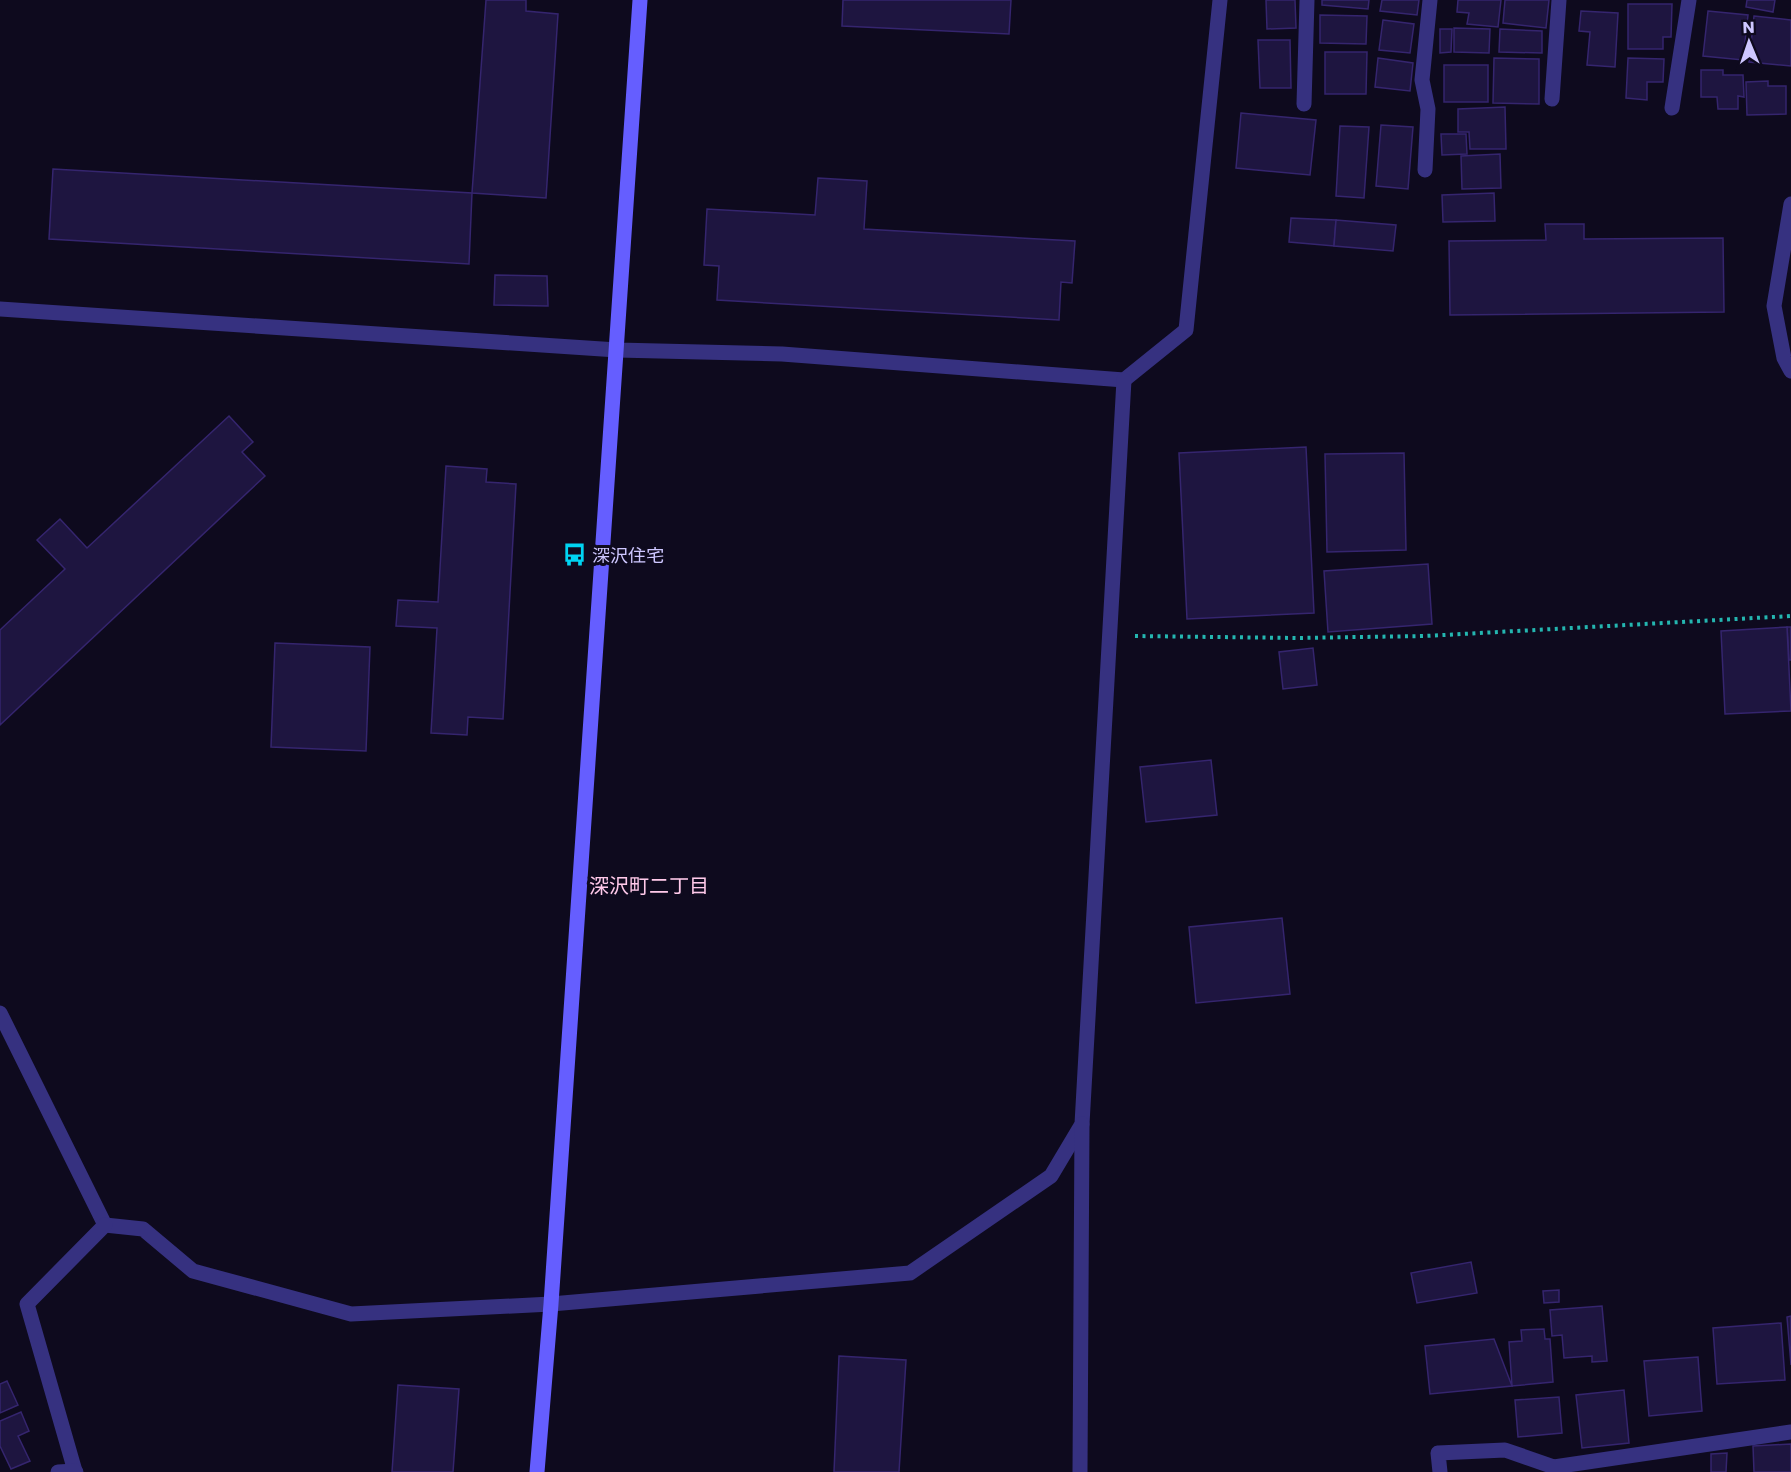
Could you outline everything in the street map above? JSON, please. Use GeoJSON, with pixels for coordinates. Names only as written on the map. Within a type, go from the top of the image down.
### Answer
{"type":"FeatureCollection","features":[{"type":"Feature","properties":{"kind":"street"},"geometry":{"type":"LineString","coordinates":[[537,1472],[551,1304],[640,0]]}},
{"type":"Feature","properties":{"kind":"street"},"geometry":{"type":"LineString","coordinates":[[0,309],[617,350],[782,354],[1124,380],[1186,330],[1220,0]]}},
{"type":"Feature","properties":{"kind":"street"},"geometry":{"type":"LineString","coordinates":[[1304,104],[1307,0]]}},
{"type":"Feature","properties":{"kind":"street"},"geometry":{"type":"LineString","coordinates":[[1425,171],[1428,110],[1422,80],[1430,0]]}},
{"type":"Feature","properties":{"kind":"street"},"geometry":{"type":"LineString","coordinates":[[1552,99],[1559,0]]}},
{"type":"Feature","properties":{"kind":"street"},"geometry":{"type":"LineString","coordinates":[[1672,108],[1689,0]]}},
{"type":"Feature","properties":{"kind":"street"},"geometry":{"type":"LineString","coordinates":[[1791,204],[1774,306],[1784,358],[1791,371]]}},
{"type":"Feature","properties":{"kind":"street"},"geometry":{"type":"LineString","coordinates":[[1080,1472],[1082,1124],[1124,380]]}},
{"type":"Feature","properties":{"kind":"street"},"geometry":{"type":"LineString","coordinates":[[0,1013],[105,1225]]}},
{"type":"Feature","properties":{"kind":"street"},"geometry":{"type":"LineString","coordinates":[[105,1225],[143,1229],[193,1271],[351,1314],[551,1304],[910,1273],[1051,1176],[1082,1124]]}},
{"type":"Feature","properties":{"kind":"street"},"geometry":{"type":"LineString","coordinates":[[58,1472],[76,1471],[27,1304],[105,1225]]}},
{"type":"Feature","properties":{"kind":"street"},"geometry":{"type":"LineString","coordinates":[[1440,1472],[1438,1453],[1505,1450],[1554,1467],[1791,1432]]}},
{"type":"Feature","properties":{"kind":"path"},"geometry":{"type":"LineString","coordinates":[[1110,635],[1296,638],[1425,636],[1791,616]]}},
{"type":"Feature","properties":{"kind":"building"},"geometry":{"type":"Polygon","coordinates":[[[486,0],[526,0],[526,11],[558,14],[546,198],[472,193],[486,0]]]}},
{"type":"Feature","properties":{"kind":"building"},"geometry":{"type":"Polygon","coordinates":[[[843,0],[1011,0],[1009,34],[842,26],[843,0]]]}},
{"type":"Feature","properties":{"kind":"building"},"geometry":{"type":"Polygon","coordinates":[[[1266,0],[1295,0],[1296,28],[1267,29],[1266,0]]]}},
{"type":"Feature","properties":{"kind":"building"},"geometry":{"type":"Polygon","coordinates":[[[1322,0],[1369,0],[1368,9],[1322,5],[1322,0]]]}},
{"type":"Feature","properties":{"kind":"building"},"geometry":{"type":"Polygon","coordinates":[[[1382,0],[1419,0],[1417,15],[1380,11],[1382,0]]]}},
{"type":"Feature","properties":{"kind":"building"},"geometry":{"type":"Polygon","coordinates":[[[1458,0],[1501,0],[1498,27],[1467,24],[1469,13],[1457,12],[1458,0]]]}},
{"type":"Feature","properties":{"kind":"building"},"geometry":{"type":"Polygon","coordinates":[[[1505,0],[1549,0],[1546,28],[1503,23],[1505,0]]]}},
{"type":"Feature","properties":{"kind":"building"},"geometry":{"type":"Polygon","coordinates":[[[1747,0],[1775,0],[1773,12],[1746,7],[1747,0]]]}},
{"type":"Feature","properties":{"kind":"building"},"geometry":{"type":"Polygon","coordinates":[[[1628,4],[1672,4],[1671,37],[1663,37],[1663,49],[1628,49],[1628,4]]]}},
{"type":"Feature","properties":{"kind":"building"},"geometry":{"type":"Polygon","coordinates":[[[1581,11],[1618,13],[1615,67],[1587,65],[1590,32],[1579,31],[1581,11]]]}},
{"type":"Feature","properties":{"kind":"building"},"geometry":{"type":"Polygon","coordinates":[[[1708,11],[1748,15],[1743,60],[1703,56],[1708,11]]]}},
{"type":"Feature","properties":{"kind":"building"},"geometry":{"type":"Polygon","coordinates":[[[1320,15],[1367,16],[1366,44],[1320,43],[1320,15]]]}},
{"type":"Feature","properties":{"kind":"building"},"geometry":{"type":"Polygon","coordinates":[[[1754,16],[1791,20],[1791,66],[1749,62],[1754,16]]]}},
{"type":"Feature","properties":{"kind":"building"},"geometry":{"type":"Polygon","coordinates":[[[1383,20],[1414,24],[1410,53],[1379,50],[1383,20]]]}},
{"type":"Feature","properties":{"kind":"building"},"geometry":{"type":"Polygon","coordinates":[[[1454,28],[1490,29],[1489,53],[1454,52],[1454,28]]]}},
{"type":"Feature","properties":{"kind":"building"},"geometry":{"type":"Polygon","coordinates":[[[1440,29],[1452,29],[1451,52],[1440,53],[1440,29]]]}},
{"type":"Feature","properties":{"kind":"building"},"geometry":{"type":"Polygon","coordinates":[[[1500,29],[1542,31],[1542,53],[1499,52],[1500,29]]]}},
{"type":"Feature","properties":{"kind":"building"},"geometry":{"type":"Polygon","coordinates":[[[1258,40],[1290,40],[1291,88],[1260,88],[1258,40]]]}},
{"type":"Feature","properties":{"kind":"building"},"geometry":{"type":"Polygon","coordinates":[[[1325,52],[1367,52],[1366,94],[1325,94],[1325,52]]]}},
{"type":"Feature","properties":{"kind":"building"},"geometry":{"type":"Polygon","coordinates":[[[1378,58],[1413,63],[1410,91],[1375,87],[1378,58]]]}},
{"type":"Feature","properties":{"kind":"building"},"geometry":{"type":"Polygon","coordinates":[[[1494,58],[1539,59],[1539,104],[1493,103],[1494,58]]]}},
{"type":"Feature","properties":{"kind":"building"},"geometry":{"type":"Polygon","coordinates":[[[1628,58],[1664,59],[1663,82],[1647,82],[1647,100],[1626,98],[1628,58]]]}},
{"type":"Feature","properties":{"kind":"building"},"geometry":{"type":"Polygon","coordinates":[[[1444,65],[1488,65],[1488,102],[1444,102],[1444,65]]]}},
{"type":"Feature","properties":{"kind":"building"},"geometry":{"type":"Polygon","coordinates":[[[1701,70],[1723,70],[1723,75],[1743,75],[1744,97],[1738,96],[1738,109],[1718,109],[1717,97],[1701,97],[1701,70]]]}},
{"type":"Feature","properties":{"kind":"building"},"geometry":{"type":"Polygon","coordinates":[[[1768,81],[1768,86],[1786,86],[1786,114],[1747,115],[1746,82],[1768,81]]]}},
{"type":"Feature","properties":{"kind":"building"},"geometry":{"type":"Polygon","coordinates":[[[1505,107],[1506,149],[1470,149],[1469,132],[1458,132],[1458,109],[1505,107]]]}},
{"type":"Feature","properties":{"kind":"building"},"geometry":{"type":"Polygon","coordinates":[[[1241,113],[1316,120],[1310,175],[1236,168],[1241,113]]]}},
{"type":"Feature","properties":{"kind":"building"},"geometry":{"type":"Polygon","coordinates":[[[1381,125],[1413,127],[1408,189],[1376,186],[1381,125]]]}},
{"type":"Feature","properties":{"kind":"building"},"geometry":{"type":"Polygon","coordinates":[[[1340,126],[1369,127],[1364,198],[1336,196],[1340,126]]]}},
{"type":"Feature","properties":{"kind":"building"},"geometry":{"type":"Polygon","coordinates":[[[1441,134],[1466,134],[1467,154],[1442,155],[1441,134]]]}},
{"type":"Feature","properties":{"kind":"building"},"geometry":{"type":"Polygon","coordinates":[[[1500,154],[1501,188],[1462,189],[1461,156],[1500,154]]]}},
{"type":"Feature","properties":{"kind":"building"},"geometry":{"type":"Polygon","coordinates":[[[53,169],[472,193],[469,264],[49,239],[53,169]]]}},
{"type":"Feature","properties":{"kind":"building"},"geometry":{"type":"Polygon","coordinates":[[[818,178],[867,181],[864,229],[1075,241],[1072,283],[1061,282],[1059,320],[717,300],[719,266],[704,265],[707,209],[815,215],[818,178]]]}},
{"type":"Feature","properties":{"kind":"building"},"geometry":{"type":"Polygon","coordinates":[[[1494,193],[1495,221],[1443,222],[1442,195],[1494,193]]]}},
{"type":"Feature","properties":{"kind":"building"},"geometry":{"type":"Polygon","coordinates":[[[1291,218],[1336,220],[1334,246],[1289,242],[1291,218]]]}},
{"type":"Feature","properties":{"kind":"building"},"geometry":{"type":"Polygon","coordinates":[[[1336,220],[1396,225],[1393,251],[1334,246],[1336,220]]]}},
{"type":"Feature","properties":{"kind":"building"},"geometry":{"type":"Polygon","coordinates":[[[1545,224],[1584,224],[1584,239],[1723,238],[1724,312],[1450,315],[1449,241],[1546,240],[1545,224]]]}},
{"type":"Feature","properties":{"kind":"building"},"geometry":{"type":"Polygon","coordinates":[[[495,275],[547,276],[548,306],[494,305],[495,275]]]}},
{"type":"Feature","properties":{"kind":"building"},"geometry":{"type":"Polygon","coordinates":[[[229,416],[253,442],[242,452],[265,476],[0,725],[0,630],[65,569],[37,540],[60,519],[87,548],[229,416]]]}},
{"type":"Feature","properties":{"kind":"building"},"geometry":{"type":"Polygon","coordinates":[[[1306,447],[1314,613],[1187,619],[1179,453],[1306,447]]]}},
{"type":"Feature","properties":{"kind":"building"},"geometry":{"type":"Polygon","coordinates":[[[1404,453],[1406,550],[1327,552],[1325,454],[1404,453]]]}},
{"type":"Feature","properties":{"kind":"building"},"geometry":{"type":"Polygon","coordinates":[[[446,466],[487,469],[486,482],[516,484],[503,719],[468,717],[467,735],[431,733],[437,628],[396,626],[398,600],[438,602],[446,466]]]}},
{"type":"Feature","properties":{"kind":"building"},"geometry":{"type":"Polygon","coordinates":[[[1428,564],[1432,624],[1328,632],[1324,571],[1428,564]]]}},
{"type":"Feature","properties":{"kind":"building"},"geometry":{"type":"Polygon","coordinates":[[[1787,627],[1791,627],[1791,660],[1789,660],[1787,627]]]}},
{"type":"Feature","properties":{"kind":"building"},"geometry":{"type":"Polygon","coordinates":[[[1787,627],[1791,711],[1725,714],[1721,631],[1787,627]]]}},
{"type":"Feature","properties":{"kind":"building"},"geometry":{"type":"Polygon","coordinates":[[[275,643],[370,647],[366,751],[271,747],[275,643]]]}},
{"type":"Feature","properties":{"kind":"building"},"geometry":{"type":"Polygon","coordinates":[[[1313,648],[1317,685],[1283,689],[1279,652],[1313,648]]]}},
{"type":"Feature","properties":{"kind":"building"},"geometry":{"type":"Polygon","coordinates":[[[1211,760],[1217,815],[1146,822],[1140,767],[1211,760]]]}},
{"type":"Feature","properties":{"kind":"building"},"geometry":{"type":"Polygon","coordinates":[[[1282,918],[1290,994],[1196,1003],[1189,927],[1282,918]]]}},
{"type":"Feature","properties":{"kind":"building"},"geometry":{"type":"Polygon","coordinates":[[[1471,1262],[1477,1293],[1417,1303],[1411,1273],[1471,1262]]]}},
{"type":"Feature","properties":{"kind":"building"},"geometry":{"type":"Polygon","coordinates":[[[1559,1290],[1559,1302],[1544,1303],[1543,1291],[1559,1290]]]}},
{"type":"Feature","properties":{"kind":"building"},"geometry":{"type":"Polygon","coordinates":[[[1602,1306],[1607,1361],[1592,1362],[1592,1356],[1564,1358],[1562,1335],[1552,1336],[1550,1310],[1602,1306]]]}},
{"type":"Feature","properties":{"kind":"building"},"geometry":{"type":"Polygon","coordinates":[[[1791,1316],[1791,1365],[1787,1317],[1791,1316]]]}},
{"type":"Feature","properties":{"kind":"building"},"geometry":{"type":"Polygon","coordinates":[[[1781,1323],[1785,1380],[1717,1384],[1713,1328],[1781,1323]]]}},
{"type":"Feature","properties":{"kind":"building"},"geometry":{"type":"Polygon","coordinates":[[[1544,1329],[1545,1339],[1550,1339],[1553,1382],[1512,1386],[1509,1342],[1522,1341],[1521,1330],[1544,1329]]]}},
{"type":"Feature","properties":{"kind":"building"},"geometry":{"type":"Polygon","coordinates":[[[1494,1339],[1512,1386],[1430,1394],[1425,1346],[1494,1339]]]}},
{"type":"Feature","properties":{"kind":"building"},"geometry":{"type":"Polygon","coordinates":[[[839,1356],[906,1360],[899,1472],[834,1472],[839,1356]]]}},
{"type":"Feature","properties":{"kind":"building"},"geometry":{"type":"Polygon","coordinates":[[[1698,1357],[1702,1411],[1649,1416],[1644,1361],[1698,1357]]]}},
{"type":"Feature","properties":{"kind":"building"},"geometry":{"type":"Polygon","coordinates":[[[7,1381],[18,1405],[0,1413],[0,1384],[7,1381]]]}},
{"type":"Feature","properties":{"kind":"building"},"geometry":{"type":"Polygon","coordinates":[[[398,1385],[459,1389],[453,1472],[392,1472],[398,1385]]]}},
{"type":"Feature","properties":{"kind":"building"},"geometry":{"type":"Polygon","coordinates":[[[1624,1390],[1629,1443],[1582,1448],[1576,1395],[1624,1390]]]}},
{"type":"Feature","properties":{"kind":"building"},"geometry":{"type":"Polygon","coordinates":[[[1559,1397],[1562,1433],[1518,1437],[1515,1400],[1559,1397]]]}},
{"type":"Feature","properties":{"kind":"building"},"geometry":{"type":"Polygon","coordinates":[[[21,1412],[29,1431],[18,1436],[30,1461],[11,1469],[0,1446],[0,1421],[21,1412]]]}},
{"type":"Feature","properties":{"kind":"building"},"geometry":{"type":"Polygon","coordinates":[[[1791,1444],[1791,1472],[1754,1472],[1753,1446],[1791,1444]]]}},
{"type":"Feature","properties":{"kind":"building"},"geometry":{"type":"Polygon","coordinates":[[[1727,1453],[1726,1472],[1711,1472],[1711,1454],[1727,1453]]]}},
{"type":"Feature","properties":{"kind":"place","name":"深沢住宅"},"geometry":{"type":"Point","coordinates":[574,555]}},
{"type":"Feature","properties":{"kind":"district","name":"深沢町二丁目"},"geometry":{"type":"Point","coordinates":[649,886]}}]}
